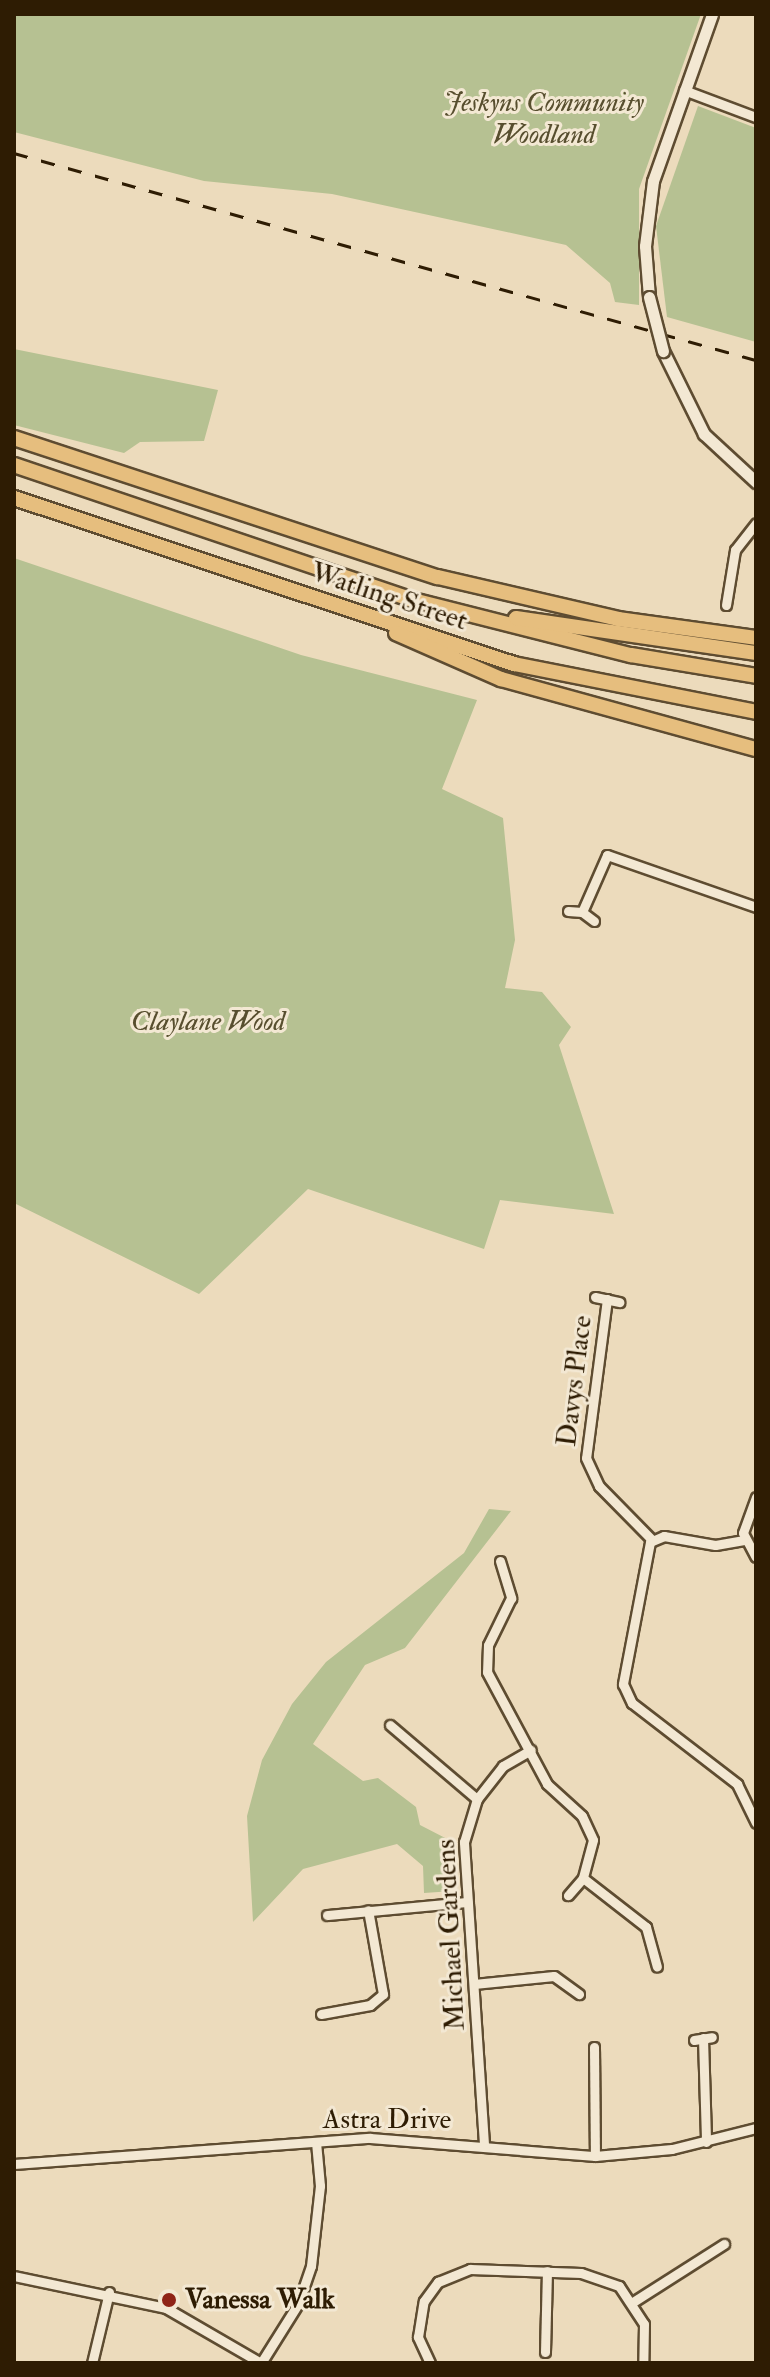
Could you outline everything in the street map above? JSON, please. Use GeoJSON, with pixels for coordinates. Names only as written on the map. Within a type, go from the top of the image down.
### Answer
{"type":"FeatureCollection","features":[{"type":"Feature","properties":{"kind":"highway"},"geometry":{"type":"LineString","coordinates":[[14,438],[438,577],[618,619],[756,638]]}},
{"type":"Feature","properties":{"kind":"highway","name":"Watling Street"},"geometry":{"type":"LineString","coordinates":[[14,465],[409,599],[631,655],[756,676]]}},
{"type":"Feature","properties":{"kind":"highway","name":"Watling Street"},"geometry":{"type":"LineString","coordinates":[[14,498],[514,664],[756,712]]}},
{"type":"Feature","properties":{"kind":"highway"},"geometry":{"type":"LineString","coordinates":[[409,599],[756,653]]}},
{"type":"Feature","properties":{"kind":"highway"},"geometry":{"type":"LineString","coordinates":[[369,618],[473,669],[756,749]]}},
{"type":"Feature","properties":{"kind":"street"},"geometry":{"type":"LineString","coordinates":[[712,14],[650,199],[649,297],[663,351],[704,434],[756,482]]}},
{"type":"Feature","properties":{"kind":"street"},"geometry":{"type":"LineString","coordinates":[[684,90],[756,117]]}},
{"type":"Feature","properties":{"kind":"street"},"geometry":{"type":"LineString","coordinates":[[726,605],[735,550],[756,523]]}},
{"type":"Feature","properties":{"kind":"street"},"geometry":{"type":"LineString","coordinates":[[582,912],[607,855],[756,907]]}},
{"type":"Feature","properties":{"kind":"street"},"geometry":{"type":"LineString","coordinates":[[568,911],[582,912],[594,921]]}},
{"type":"Feature","properties":{"kind":"street","name":"Davys Place"},"geometry":{"type":"LineString","coordinates":[[595,1297],[619,1302]]}},
{"type":"Feature","properties":{"kind":"street","name":"Davys Place"},"geometry":{"type":"LineString","coordinates":[[607,1299],[586,1458],[599,1486],[652,1540]]}},
{"type":"Feature","properties":{"kind":"street"},"geometry":{"type":"LineString","coordinates":[[756,1497],[748,1504],[744,1540],[756,1557]]}},
{"type":"Feature","properties":{"kind":"street"},"geometry":{"type":"LineString","coordinates":[[744,1540],[652,1540],[625,1693],[737,1784],[756,1823]]}},
{"type":"Feature","properties":{"kind":"street"},"geometry":{"type":"LineString","coordinates":[[500,1561],[511,1602],[488,1645],[486,1667],[547,1784],[589,1828],[593,1853],[583,1878],[568,1895]]}},
{"type":"Feature","properties":{"kind":"street"},"geometry":{"type":"LineString","coordinates":[[390,1725],[477,1799]]}},
{"type":"Feature","properties":{"kind":"street","name":"Michael Gardens"},"geometry":{"type":"LineString","coordinates":[[484,2144],[464,1842],[477,1799],[503,1766],[531,1750]]}},
{"type":"Feature","properties":{"kind":"street"},"geometry":{"type":"LineString","coordinates":[[583,1878],[646,1927],[657,1967]]}},
{"type":"Feature","properties":{"kind":"street"},"geometry":{"type":"LineString","coordinates":[[327,1915],[467,1902]]}},
{"type":"Feature","properties":{"kind":"street"},"geometry":{"type":"LineString","coordinates":[[321,2014],[370,2005],[383,1994],[368,1910]]}},
{"type":"Feature","properties":{"kind":"street"},"geometry":{"type":"LineString","coordinates":[[474,1984],[554,1976],[579,1994]]}},
{"type":"Feature","properties":{"kind":"street"},"geometry":{"type":"LineString","coordinates":[[703,2038],[706,2142]]}},
{"type":"Feature","properties":{"kind":"street"},"geometry":{"type":"LineString","coordinates":[[594,2047],[595,2156]]}},
{"type":"Feature","properties":{"kind":"street","name":"Astra Drive"},"geometry":{"type":"LineString","coordinates":[[14,2164],[427,2137],[595,2156],[706,2142],[756,2128]]}},
{"type":"Feature","properties":{"kind":"street"},"geometry":{"type":"LineString","coordinates":[[14,2276],[109,2292],[187,2316],[261,2363],[298,2304],[311,2266],[320,2186],[316,2142]]}},
{"type":"Feature","properties":{"kind":"street"},"geometry":{"type":"LineString","coordinates":[[633,2302],[724,2244]]}},
{"type":"Feature","properties":{"kind":"street"},"geometry":{"type":"LineString","coordinates":[[430,2363],[418,2322],[438,2282],[470,2269],[598,2276],[633,2302],[644,2324],[643,2363]]}},
{"type":"Feature","properties":{"kind":"street"},"geometry":{"type":"LineString","coordinates":[[545,2352],[547,2271]]}},
{"type":"Feature","properties":{"kind":"street"},"geometry":{"type":"LineString","coordinates":[[92,2363],[109,2292]]}},
{"type":"Feature","properties":{"kind":"green space","name":"Jeskyns Community Woodland"},"geometry":{"type":"Polygon","coordinates":[[[14,14],[701,14],[639,189],[639,305],[615,302],[610,283],[566,245],[332,194],[204,181],[14,132],[14,14]]]}},
{"type":"Feature","properties":{"kind":"green space"},"geometry":{"type":"Polygon","coordinates":[[[698,106],[756,128],[756,342],[667,317],[656,226],[698,106]]]}},
{"type":"Feature","properties":{"kind":"green space"},"geometry":{"type":"Polygon","coordinates":[[[14,349],[218,390],[204,441],[140,442],[124,453],[14,425],[14,349]]]}},
{"type":"Feature","properties":{"kind":"green space","name":"Claylane Wood"},"geometry":{"type":"Polygon","coordinates":[[[14,558],[301,655],[477,700],[442,789],[503,818],[515,940],[505,988],[542,992],[571,1027],[559,1045],[614,1214],[500,1200],[484,1249],[308,1189],[199,1294],[16,1204],[14,558]]]}},
{"type":"Feature","properties":{"kind":"green space"},"geometry":{"type":"Polygon","coordinates":[[[489,1509],[511,1511],[405,1648],[365,1665],[313,1744],[363,1781],[378,1778],[416,1807],[420,1825],[453,1842],[453,1891],[424,1893],[423,1866],[397,1844],[303,1869],[253,1922],[247,1816],[262,1760],[292,1704],[326,1662],[464,1553],[489,1509]]]}},
{"type":"Feature","properties":{"kind":"railway"},"geometry":{"type":"LineString","coordinates":[[14,153],[756,360]]}},
{"type":"Feature","properties":{"kind":"place","name":"Vanessa Walk"},"geometry":{"type":"Point","coordinates":[169,2300]}}]}
